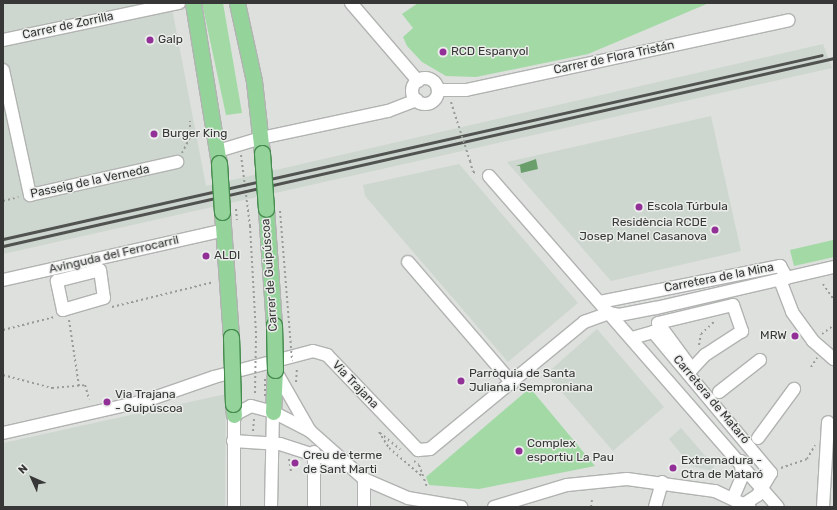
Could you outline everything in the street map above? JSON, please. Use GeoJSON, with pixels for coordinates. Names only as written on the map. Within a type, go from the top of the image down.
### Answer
{"type":"FeatureCollection","features":[{"type":"Feature","properties":{"kind":"main road"},"geometry":{"type":"LineString","coordinates":[[192,3],[212,111],[218,157],[224,230],[233,410]]}},
{"type":"Feature","properties":{"kind":"main road","name":"Carrer de Guipúscoa"},"geometry":{"type":"LineString","coordinates":[[237,3],[254,81],[262,153],[273,209],[274,325],[278,379],[273,412]]}},
{"type":"Feature","properties":{"kind":"street","name":"Carrer de Zorrilla"},"geometry":{"type":"LineString","coordinates":[[3,40],[179,3]]}},
{"type":"Feature","properties":{"kind":"street"},"geometry":{"type":"LineString","coordinates":[[351,3],[418,81]]}},
{"type":"Feature","properties":{"kind":"street","name":"Carrer de Flora Tristán"},"geometry":{"type":"LineString","coordinates":[[438,90],[466,90],[789,20]]}},
{"type":"Feature","properties":{"kind":"street"},"geometry":{"type":"LineString","coordinates":[[3,70],[30,195]]}},
{"type":"Feature","properties":{"kind":"street"},"geometry":{"type":"LineString","coordinates":[[218,157],[261,138],[388,111],[417,100],[432,102],[438,90],[431,79],[418,81]]}},
{"type":"Feature","properties":{"kind":"street"},"geometry":{"type":"LineString","coordinates":[[417,100],[413,91],[418,81]]}},
{"type":"Feature","properties":{"kind":"street","name":"Passeig de la Verneda"},"geometry":{"type":"LineString","coordinates":[[30,195],[177,162]]}},
{"type":"Feature","properties":{"kind":"street","name":"Carretera de Mataró"},"geometry":{"type":"LineString","coordinates":[[489,176],[741,461],[778,507]]}},
{"type":"Feature","properties":{"kind":"street","name":"Avinguda del Ferrocarril"},"geometry":{"type":"LineString","coordinates":[[3,280],[224,230]]}},
{"type":"Feature","properties":{"kind":"street"},"geometry":{"type":"LineString","coordinates":[[408,262],[512,383]]}},
{"type":"Feature","properties":{"kind":"street","name":"Carretera de la Mina"},"geometry":{"type":"LineString","coordinates":[[600,302],[780,266],[784,279],[834,267]]}},
{"type":"Feature","properties":{"kind":"street"},"geometry":{"type":"LineString","coordinates":[[784,279],[792,312],[813,341],[834,359]]}},
{"type":"Feature","properties":{"kind":"street","name":"Via Trajana"},"geometry":{"type":"LineString","coordinates":[[3,433],[148,400],[214,376],[314,351],[327,355],[418,450],[430,449],[512,383],[584,322],[609,313],[632,312],[784,279]]}},
{"type":"Feature","properties":{"kind":"street"},"geometry":{"type":"LineString","coordinates":[[620,298],[632,312]]}},
{"type":"Feature","properties":{"kind":"street"},"geometry":{"type":"LineString","coordinates":[[733,306],[742,331],[697,364],[692,369],[658,323],[733,306]]}},
{"type":"Feature","properties":{"kind":"street","name":"Carretera de Mataró"},"geometry":{"type":"LineString","coordinates":[[632,338],[653,332],[772,473],[761,484]]}},
{"type":"Feature","properties":{"kind":"street","name":"Carretera de Mataró"},"geometry":{"type":"LineString","coordinates":[[719,392],[760,360]]}},
{"type":"Feature","properties":{"kind":"street"},"geometry":{"type":"LineString","coordinates":[[278,379],[310,431]]}},
{"type":"Feature","properties":{"kind":"street","name":"Carretera de Mataró"},"geometry":{"type":"LineString","coordinates":[[758,438],[794,389]]}},
{"type":"Feature","properties":{"kind":"street"},"geometry":{"type":"LineString","coordinates":[[234,507],[233,410],[251,406],[273,412],[310,431],[338,453],[345,465],[364,479],[408,498],[461,507]]}},
{"type":"Feature","properties":{"kind":"street"},"geometry":{"type":"LineString","coordinates":[[271,507],[273,412]]}},
{"type":"Feature","properties":{"kind":"street"},"geometry":{"type":"LineString","coordinates":[[823,507],[828,422]]}},
{"type":"Feature","properties":{"kind":"street"},"geometry":{"type":"LineString","coordinates":[[233,441],[272,444],[314,452],[331,463],[345,465]]}},
{"type":"Feature","properties":{"kind":"street"},"geometry":{"type":"LineString","coordinates":[[314,452],[314,507]]}},
{"type":"Feature","properties":{"kind":"street","name":"Carretera de Mataró"},"geometry":{"type":"LineString","coordinates":[[741,461],[743,503]]}},
{"type":"Feature","properties":{"kind":"street"},"geometry":{"type":"LineString","coordinates":[[494,507],[500,507],[567,485],[627,479],[662,482],[743,503],[761,484],[742,477]]}},
{"type":"Feature","properties":{"kind":"street"},"geometry":{"type":"LineString","coordinates":[[364,479],[364,507]]}},
{"type":"Feature","properties":{"kind":"street"},"geometry":{"type":"LineString","coordinates":[[655,507],[662,482]]}},
{"type":"Feature","properties":{"kind":"path"},"geometry":{"type":"LineString","coordinates":[[454,112],[473,172],[489,176]]}},
{"type":"Feature","properties":{"kind":"path"},"geometry":{"type":"LineString","coordinates":[[177,162],[190,137],[190,121]]}},
{"type":"Feature","properties":{"kind":"path"},"geometry":{"type":"LineString","coordinates":[[240,150],[250,226],[256,334],[255,393]]}},
{"type":"Feature","properties":{"kind":"path","name":"Passeig de la Verneda"},"geometry":{"type":"LineString","coordinates":[[3,201],[30,195]]}},
{"type":"Feature","properties":{"kind":"path"},"geometry":{"type":"LineString","coordinates":[[273,209],[292,361]]}},
{"type":"Feature","properties":{"kind":"path"},"geometry":{"type":"LineString","coordinates":[[109,308],[217,281]]}},
{"type":"Feature","properties":{"kind":"path"},"geometry":{"type":"LineString","coordinates":[[823,284],[834,300]]}},
{"type":"Feature","properties":{"kind":"path"},"geometry":{"type":"LineString","coordinates":[[3,330],[64,313],[79,386]]}},
{"type":"Feature","properties":{"kind":"path"},"geometry":{"type":"LineString","coordinates":[[697,364],[701,334],[717,320]]}},
{"type":"Feature","properties":{"kind":"path"},"geometry":{"type":"LineString","coordinates":[[813,341],[834,325]]}},
{"type":"Feature","properties":{"kind":"path"},"geometry":{"type":"LineString","coordinates":[[296,390],[297,358]]}},
{"type":"Feature","properties":{"kind":"path"},"geometry":{"type":"LineString","coordinates":[[3,375],[52,388],[85,386],[89,399]]}},
{"type":"Feature","properties":{"kind":"path"},"geometry":{"type":"LineString","coordinates":[[253,436],[254,411]]}},
{"type":"Feature","properties":{"kind":"path"},"geometry":{"type":"LineString","coordinates":[[402,451],[379,432],[389,448],[423,477]]}},
{"type":"Feature","properties":{"kind":"path"},"geometry":{"type":"LineString","coordinates":[[780,469],[807,459],[817,441]]}},
{"type":"Feature","properties":{"kind":"path"},"geometry":{"type":"LineString","coordinates":[[408,456],[419,465],[427,488]]}},
{"type":"Feature","properties":{"kind":"path"},"geometry":{"type":"LineString","coordinates":[[288,458],[291,472]]}},
{"type":"Feature","properties":{"kind":"path"},"geometry":{"type":"LineString","coordinates":[[591,507],[592,500]]}},
{"type":"Feature","properties":{"kind":"shaded area"},"geometry":{"type":"Polygon","coordinates":[[[3,3],[171,3],[206,186],[823,44],[832,68],[3,254],[3,3]]]}},
{"type":"Feature","properties":{"kind":"shaded area"},"geometry":{"type":"Polygon","coordinates":[[[202,3],[223,3],[242,113],[226,115],[202,3]]]}},
{"type":"Feature","properties":{"kind":"shaded area"},"geometry":{"type":"Polygon","coordinates":[[[418,3],[709,3],[588,54],[476,77],[446,76],[422,62],[407,46],[403,37],[413,28],[402,14],[418,3]]]}},
{"type":"Feature","properties":{"kind":"shaded area","name":"Escola Túrbula"},"geometry":{"type":"Polygon","coordinates":[[[711,116],[741,251],[611,281],[507,162],[711,116]]]}},
{"type":"Feature","properties":{"kind":"shaded area"},"geometry":{"type":"Polygon","coordinates":[[[536,159],[538,169],[521,173],[520,166],[516,166],[536,159]]]}},
{"type":"Feature","properties":{"kind":"shaded area"},"geometry":{"type":"Polygon","coordinates":[[[459,164],[578,303],[508,362],[365,196],[363,185],[459,164]]]}},
{"type":"Feature","properties":{"kind":"shaded area"},"geometry":{"type":"Polygon","coordinates":[[[833,240],[834,257],[794,266],[790,250],[833,240]]]}},
{"type":"Feature","properties":{"kind":"shaded area"},"geometry":{"type":"Polygon","coordinates":[[[597,329],[664,407],[613,451],[546,374],[597,329]]]}},
{"type":"Feature","properties":{"kind":"shaded area","name":"Complex esportiu La Pau"},"geometry":{"type":"Polygon","coordinates":[[[530,388],[595,466],[479,489],[429,485],[426,477],[530,388]]]}},
{"type":"Feature","properties":{"kind":"shaded area"},"geometry":{"type":"Polygon","coordinates":[[[226,394],[225,507],[3,507],[3,443],[226,394]]]}},
{"type":"Feature","properties":{"kind":"shaded area"},"geometry":{"type":"Polygon","coordinates":[[[681,428],[714,466],[713,471],[691,466],[669,439],[681,428]]]}},
{"type":"Feature","properties":{"kind":"railway"},"geometry":{"type":"LineString","coordinates":[[3,239],[822,55]]}},
{"type":"Feature","properties":{"kind":"railway"},"geometry":{"type":"LineString","coordinates":[[3,246],[834,58]]}},
{"type":"Feature","properties":{"kind":"place","name":"Galp"},"geometry":{"type":"Point","coordinates":[150,40]}},
{"type":"Feature","properties":{"kind":"place","name":"RCD Espanyol"},"geometry":{"type":"Point","coordinates":[443,52]}},
{"type":"Feature","properties":{"kind":"place","name":"Burger King"},"geometry":{"type":"Point","coordinates":[154,134]}},
{"type":"Feature","properties":{"kind":"place","name":"Escola Túrbula"},"geometry":{"type":"Point","coordinates":[639,207]}},
{"type":"Feature","properties":{"kind":"place","name":"Residència RCDE Josep Manel Casanova"},"geometry":{"type":"Point","coordinates":[715,230]}},
{"type":"Feature","properties":{"kind":"place","name":"ALDI"},"geometry":{"type":"Point","coordinates":[206,256]}},
{"type":"Feature","properties":{"kind":"place","name":"MRW"},"geometry":{"type":"Point","coordinates":[795,336]}},
{"type":"Feature","properties":{"kind":"place","name":"Parròquia de Santa Juliana i Semproniana"},"geometry":{"type":"Point","coordinates":[461,381]}},
{"type":"Feature","properties":{"kind":"place","name":"Via Trajana - Guipúscoa"},"geometry":{"type":"Point","coordinates":[107,402]}},
{"type":"Feature","properties":{"kind":"place","name":"Complex esportiu La Pau"},"geometry":{"type":"Point","coordinates":[519,451]}},
{"type":"Feature","properties":{"kind":"place","name":"Creu de terme de Sant Marti"},"geometry":{"type":"Point","coordinates":[295,463]}},
{"type":"Feature","properties":{"kind":"place","name":"Extremadura - Ctra de Mataró"},"geometry":{"type":"Point","coordinates":[673,468]}}]}
